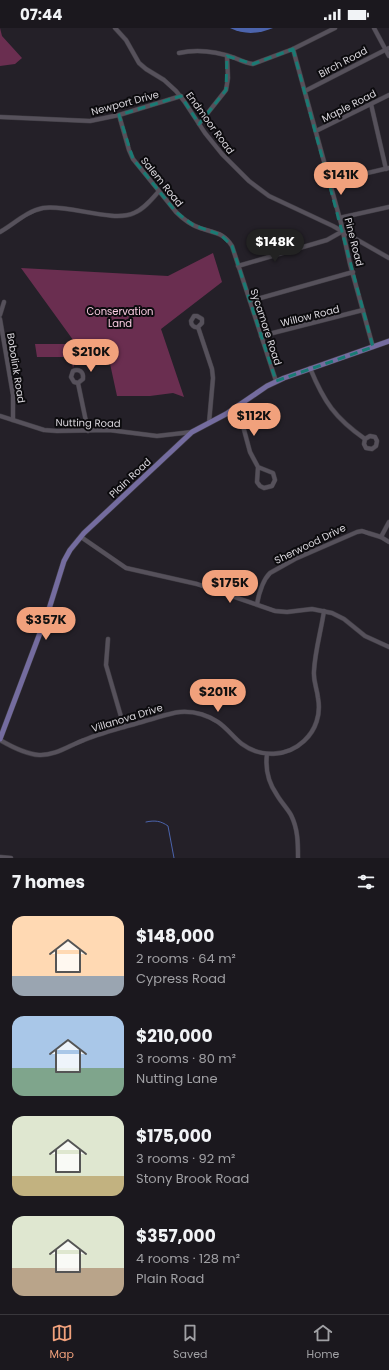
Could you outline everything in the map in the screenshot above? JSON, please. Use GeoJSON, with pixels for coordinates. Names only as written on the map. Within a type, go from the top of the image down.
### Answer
{"type":"FeatureCollection","features":[{"type":"Feature","properties":{"kind":"main road","name":"Plain Road"},"geometry":{"type":"LineString","coordinates":[[0,739],[49,609],[64,561],[70,550],[81,537],[192,432],[235,408],[276,381],[389,341]]}},
{"type":"Feature","properties":{"kind":"street","name":"Endmoor Road"},"geometry":{"type":"LineString","coordinates":[[115,28],[126,40],[139,64],[168,83],[181,96],[199,124],[231,164],[258,189],[269,196],[343,231],[389,258]]}},
{"type":"Feature","properties":{"kind":"street"},"geometry":{"type":"LineString","coordinates":[[179,53],[198,50],[227,56],[248,64],[253,64],[293,49],[335,28]]}},
{"type":"Feature","properties":{"kind":"street"},"geometry":{"type":"LineString","coordinates":[[374,28],[387,49],[389,56]]}},
{"type":"Feature","properties":{"kind":"street","name":"Pine Road"},"geometry":{"type":"LineString","coordinates":[[293,49],[343,231],[372,347]]}},
{"type":"Feature","properties":{"kind":"street","name":"Birch Road"},"geometry":{"type":"LineString","coordinates":[[305,91],[387,49]]}},
{"type":"Feature","properties":{"kind":"street"},"geometry":{"type":"LineString","coordinates":[[199,124],[226,90],[228,78],[227,56]]}},
{"type":"Feature","properties":{"kind":"street","name":"Maple Road"},"geometry":{"type":"LineString","coordinates":[[316,131],[389,95]]}},
{"type":"Feature","properties":{"kind":"street","name":"Newport Drive"},"geometry":{"type":"LineString","coordinates":[[0,117],[90,121],[119,115],[181,96]]}},
{"type":"Feature","properties":{"kind":"street"},"geometry":{"type":"LineString","coordinates":[[329,182],[387,169],[371,104]]}},
{"type":"Feature","properties":{"kind":"street","name":"Salem Road"},"geometry":{"type":"LineString","coordinates":[[119,115],[133,159],[176,212],[187,222],[199,228],[221,234]]}},
{"type":"Feature","properties":{"kind":"street"},"geometry":{"type":"LineString","coordinates":[[0,232],[31,212],[44,208],[59,208],[128,216],[138,211],[160,191]]}},
{"type":"Feature","properties":{"kind":"street"},"geometry":{"type":"LineString","coordinates":[[339,218],[389,207]]}},
{"type":"Feature","properties":{"kind":"street"},"geometry":{"type":"LineString","coordinates":[[238,266],[327,240],[343,231]]}},
{"type":"Feature","properties":{"kind":"street","name":"Sycamore Road"},"geometry":{"type":"LineString","coordinates":[[221,234],[232,246],[276,381]]}},
{"type":"Feature","properties":{"kind":"street"},"geometry":{"type":"LineString","coordinates":[[250,301],[353,272]]}},
{"type":"Feature","properties":{"kind":"street"},"geometry":{"type":"LineString","coordinates":[[0,315],[4,302]]}},
{"type":"Feature","properties":{"kind":"street","name":"Willow Road"},"geometry":{"type":"LineString","coordinates":[[261,336],[363,310]]}},
{"type":"Feature","properties":{"kind":"street","name":"Bobolink Road"},"geometry":{"type":"LineString","coordinates":[[0,319],[13,395],[13,420]]}},
{"type":"Feature","properties":{"kind":"street"},"geometry":{"type":"LineString","coordinates":[[198,327],[212,369],[213,378],[209,423]]}},
{"type":"Feature","properties":{"kind":"street"},"geometry":{"type":"LineString","coordinates":[[310,368],[321,393],[333,412],[345,424],[365,439]]}},
{"type":"Feature","properties":{"kind":"street"},"geometry":{"type":"LineString","coordinates":[[78,383],[88,431]]}},
{"type":"Feature","properties":{"kind":"street"},"geometry":{"type":"LineString","coordinates":[[235,408],[243,426],[250,452],[258,467],[256,480],[258,484],[264,488],[272,486],[275,480],[273,473],[258,467]]}},
{"type":"Feature","properties":{"kind":"street","name":"Nutting Road"},"geometry":{"type":"LineString","coordinates":[[0,416],[44,430],[109,430],[157,436],[192,432]]}},
{"type":"Feature","properties":{"kind":"street"},"geometry":{"type":"LineString","coordinates":[[178,434],[183,440]]}},
{"type":"Feature","properties":{"kind":"street"},"geometry":{"type":"LineString","coordinates":[[381,537],[389,522]]}},
{"type":"Feature","properties":{"kind":"street","name":"Sherwood Drive"},"geometry":{"type":"LineString","coordinates":[[257,604],[264,581],[267,576],[276,569],[351,533],[362,531],[381,537],[389,542]]}},
{"type":"Feature","properties":{"kind":"street"},"geometry":{"type":"LineString","coordinates":[[81,537],[126,568],[197,584],[279,611],[324,611],[340,616],[365,636],[389,646]]}},
{"type":"Feature","properties":{"kind":"street","name":"Villanova Drive"},"geometry":{"type":"LineString","coordinates":[[0,739],[24,752],[46,755],[57,752],[84,740],[124,727],[179,712],[199,713],[218,722],[240,743],[257,752],[267,754],[281,753],[295,748],[306,739],[312,731],[319,713],[314,674],[324,611]]}},
{"type":"Feature","properties":{"kind":"street"},"geometry":{"type":"LineString","coordinates":[[108,639],[106,665],[124,727]]}},
{"type":"Feature","properties":{"kind":"street"},"geometry":{"type":"LineString","coordinates":[[267,754],[266,770],[269,780],[294,822],[298,843],[298,858]]}},
{"type":"Feature","properties":{"kind":"street"},"geometry":{"type":"LineString","coordinates":[[0,856],[11,858]]}},
{"type":"Feature","properties":{"kind":"highlighted area"},"geometry":{"type":"Polygon","coordinates":[[[293,49],[373,347],[276,381],[232,246],[221,235],[193,225],[176,212],[133,159],[119,115],[181,96],[199,124],[226,90],[227,56],[253,64],[293,49]]]}},
{"type":"Feature","properties":{"kind":"green space"},"geometry":{"type":"Polygon","coordinates":[[[0,28],[2,36],[22,58],[15,64],[0,66],[0,28]]]}},
{"type":"Feature","properties":{"kind":"green space","name":"Conservation Land"},"geometry":{"type":"Polygon","coordinates":[[[213,253],[222,282],[161,329],[184,397],[173,393],[150,396],[117,396],[109,359],[76,358],[73,368],[71,357],[37,357],[35,344],[76,344],[21,268],[168,276],[213,253]]]}},
{"type":"Feature","properties":{"kind":"water"},"geometry":{"type":"Polygon","coordinates":[[[230,28],[273,28],[262,32],[246,33],[230,28]]]}},
{"type":"Feature","properties":{"kind":"waterway"},"geometry":{"type":"LineString","coordinates":[[146,822],[158,821],[168,826],[174,858]]}}]}
